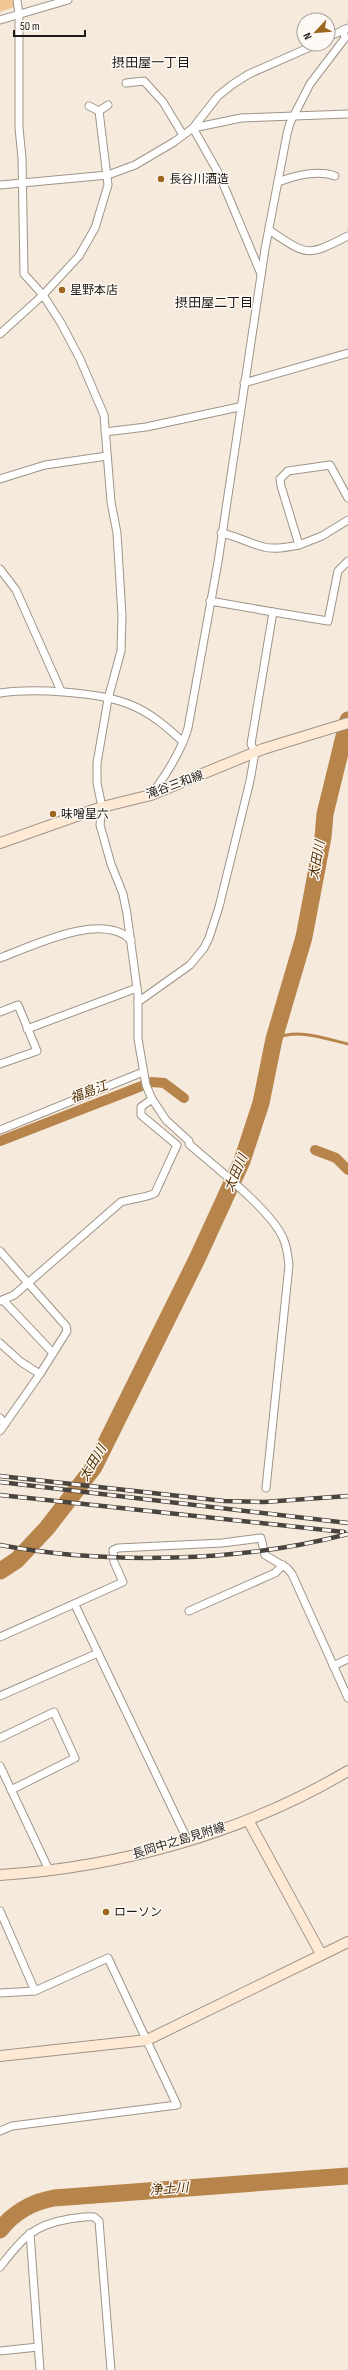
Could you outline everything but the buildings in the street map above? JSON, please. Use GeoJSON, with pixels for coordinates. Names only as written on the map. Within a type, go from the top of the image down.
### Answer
{"type":"FeatureCollection","features":[{"type":"Feature","properties":{"kind":"main road","name":"滝谷三和線"},"geometry":{"type":"LineString","coordinates":[[0,843],[102,807],[151,795],[255,752],[315,732],[348,723]]}},
{"type":"Feature","properties":{"kind":"main road","name":"長岡中之島見附線"},"geometry":{"type":"LineString","coordinates":[[0,1875],[49,1870],[123,1858],[188,1841],[248,1820],[348,1771]]}},
{"type":"Feature","properties":{"kind":"main road"},"geometry":{"type":"LineString","coordinates":[[248,1820],[321,1954]]}},
{"type":"Feature","properties":{"kind":"main road"},"geometry":{"type":"LineString","coordinates":[[0,2056],[147,2040],[348,1942]]}},
{"type":"Feature","properties":{"kind":"street"},"geometry":{"type":"LineString","coordinates":[[17,0],[19,14],[19,128],[22,158],[21,183],[24,231],[22,254],[24,274],[43,296],[80,359],[100,401],[104,416],[107,456],[117,533],[122,616],[121,651],[108,699],[97,763],[97,783],[102,807],[100,825],[111,864],[123,894],[131,940],[137,988],[138,1028],[143,1075],[150,1096],[166,1120],[189,1141],[189,1144],[268,1214],[283,1237],[289,1265],[266,1488]]}},
{"type":"Feature","properties":{"kind":"street"},"geometry":{"type":"LineString","coordinates":[[0,20],[68,0]]}},
{"type":"Feature","properties":{"kind":"street"},"geometry":{"type":"LineString","coordinates":[[336,33],[346,29]]}},
{"type":"Feature","properties":{"kind":"street"},"geometry":{"type":"LineString","coordinates":[[151,795],[164,778],[183,742],[210,601],[239,407],[269,230],[290,123],[295,116],[310,84],[345,38],[346,29]]}},
{"type":"Feature","properties":{"kind":"street"},"geometry":{"type":"LineString","coordinates":[[0,185],[108,175],[135,165],[193,128],[218,96],[233,84],[249,74],[299,52]]}},
{"type":"Feature","properties":{"kind":"street"},"geometry":{"type":"LineString","coordinates":[[126,83],[144,82],[163,102],[183,135]]}},
{"type":"Feature","properties":{"kind":"street"},"geometry":{"type":"LineString","coordinates":[[99,111],[108,105]]}},
{"type":"Feature","properties":{"kind":"street"},"geometry":{"type":"LineString","coordinates":[[89,106],[99,111]]}},
{"type":"Feature","properties":{"kind":"street"},"geometry":{"type":"LineString","coordinates":[[0,334],[43,296],[86,246],[95,228],[107,192],[108,175],[99,111]]}},
{"type":"Feature","properties":{"kind":"street"},"geometry":{"type":"LineString","coordinates":[[193,128],[241,118],[348,114]]}},
{"type":"Feature","properties":{"kind":"street"},"geometry":{"type":"LineString","coordinates":[[193,128],[219,174],[262,276]]}},
{"type":"Feature","properties":{"kind":"street"},"geometry":{"type":"LineString","coordinates":[[278,182],[287,178],[324,172],[334,176]]}},
{"type":"Feature","properties":{"kind":"street"},"geometry":{"type":"LineString","coordinates":[[269,230],[285,242],[304,251],[312,252],[348,236]]}},
{"type":"Feature","properties":{"kind":"street"},"geometry":{"type":"LineString","coordinates":[[244,383],[348,353]]}},
{"type":"Feature","properties":{"kind":"street"},"geometry":{"type":"LineString","coordinates":[[105,432],[146,427],[239,407]]}},
{"type":"Feature","properties":{"kind":"street"},"geometry":{"type":"LineString","coordinates":[[0,479],[46,464],[107,456]]}},
{"type":"Feature","properties":{"kind":"street"},"geometry":{"type":"LineString","coordinates":[[299,545],[281,486],[280,479],[288,471],[330,465],[348,498]]}},
{"type":"Feature","properties":{"kind":"street"},"geometry":{"type":"LineString","coordinates":[[221,533],[238,536],[264,547],[282,548],[299,545],[322,536],[348,520]]}},
{"type":"Feature","properties":{"kind":"street"},"geometry":{"type":"LineString","coordinates":[[210,601],[328,621],[338,571],[348,561]]}},
{"type":"Feature","properties":{"kind":"street"},"geometry":{"type":"LineString","coordinates":[[0,570],[16,590],[61,692]]}},
{"type":"Feature","properties":{"kind":"street"},"geometry":{"type":"LineString","coordinates":[[138,1002],[180,973],[204,948],[219,907],[255,752],[251,744],[272,612]]}},
{"type":"Feature","properties":{"kind":"street"},"geometry":{"type":"LineString","coordinates":[[0,693],[61,692],[130,704],[142,710],[183,742]]}},
{"type":"Feature","properties":{"kind":"street"},"geometry":{"type":"LineString","coordinates":[[0,958],[54,939],[95,928],[117,930],[131,940]]}},
{"type":"Feature","properties":{"kind":"street"},"geometry":{"type":"LineString","coordinates":[[27,1029],[137,988]]}},
{"type":"Feature","properties":{"kind":"street"},"geometry":{"type":"LineString","coordinates":[[0,1012],[18,1005],[37,1051],[0,1064]]}},
{"type":"Feature","properties":{"kind":"street"},"geometry":{"type":"LineString","coordinates":[[0,1130],[143,1075]]}},
{"type":"Feature","properties":{"kind":"street"},"geometry":{"type":"LineString","coordinates":[[53,1352],[2,1300],[14,1295],[121,1202],[138,1196],[148,1197],[155,1193],[177,1145],[141,1115],[142,1107],[150,1096]]}},
{"type":"Feature","properties":{"kind":"street"},"geometry":{"type":"LineString","coordinates":[[0,1251],[66,1326],[64,1339],[53,1352],[40,1374],[0,1431]]}},
{"type":"Feature","properties":{"kind":"street"},"geometry":{"type":"LineString","coordinates":[[0,1343],[21,1362],[40,1374]]}},
{"type":"Feature","properties":{"kind":"street"},"geometry":{"type":"LineString","coordinates":[[0,1418],[5,1424]]}},
{"type":"Feature","properties":{"kind":"street"},"geometry":{"type":"LineString","coordinates":[[0,1637],[75,1605],[123,1582],[114,1562],[113,1550],[118,1548],[222,1543],[261,1538],[265,1555],[282,1565],[292,1574],[348,1698]]}},
{"type":"Feature","properties":{"kind":"street"},"geometry":{"type":"LineString","coordinates":[[189,1611],[275,1573],[282,1565]]}},
{"type":"Feature","properties":{"kind":"street"},"geometry":{"type":"LineString","coordinates":[[75,1605],[188,1841]]}},
{"type":"Feature","properties":{"kind":"street"},"geometry":{"type":"LineString","coordinates":[[0,1696],[98,1653]]}},
{"type":"Feature","properties":{"kind":"street"},"geometry":{"type":"LineString","coordinates":[[333,1666],[348,1659]]}},
{"type":"Feature","properties":{"kind":"street"},"geometry":{"type":"LineString","coordinates":[[0,1738],[54,1712],[75,1758],[11,1790]]}},
{"type":"Feature","properties":{"kind":"street"},"geometry":{"type":"LineString","coordinates":[[0,1766],[49,1870]]}},
{"type":"Feature","properties":{"kind":"street"},"geometry":{"type":"LineString","coordinates":[[0,1911],[35,1991]]}},
{"type":"Feature","properties":{"kind":"street"},"geometry":{"type":"LineString","coordinates":[[0,1993],[35,1991],[108,1958],[177,2105],[12,2126],[0,2131]]}},
{"type":"Feature","properties":{"kind":"street"},"geometry":{"type":"LineString","coordinates":[[0,2267],[30,2233],[39,2227],[88,2216],[94,2217],[99,2221],[111,2370]]}},
{"type":"Feature","properties":{"kind":"street"},"geometry":{"type":"LineString","coordinates":[[30,2233],[40,2370]]}},
{"type":"Feature","properties":{"kind":"street"},"geometry":{"type":"LineString","coordinates":[[0,2351],[38,2347]]}},
{"type":"Feature","properties":{"kind":"shaded area"},"geometry":{"type":"Polygon","coordinates":[[[0,0],[13,0],[14,7],[0,12],[0,0]]]}},
{"type":"Feature","properties":{"kind":"waterway","name":"太田川"},"geometry":{"type":"LineString","coordinates":[[0,1571],[17,1560],[47,1528],[94,1467],[197,1259],[242,1161],[261,1103],[274,1039],[304,937],[323,837],[325,814],[348,720]]}},
{"type":"Feature","properties":{"kind":"waterway"},"geometry":{"type":"LineString","coordinates":[[274,1039],[292,1034],[301,1034],[348,1044]]}},
{"type":"Feature","properties":{"kind":"waterway","name":"福島江"},"geometry":{"type":"LineString","coordinates":[[0,1141],[152,1082],[164,1083],[184,1098]]}},
{"type":"Feature","properties":{"kind":"waterway","name":"福島江"},"geometry":{"type":"LineString","coordinates":[[315,1150],[336,1158],[348,1170]]}},
{"type":"Feature","properties":{"kind":"waterway","name":"浄土川"},"geometry":{"type":"LineString","coordinates":[[0,2230],[17,2213],[38,2202],[54,2198],[348,2176]]}},
{"type":"Feature","properties":{"kind":"railway"},"geometry":{"type":"LineString","coordinates":[[0,1476],[224,1501],[264,1502],[348,1496]]}},
{"type":"Feature","properties":{"kind":"railway"},"geometry":{"type":"LineString","coordinates":[[0,1482],[348,1523]]}},
{"type":"Feature","properties":{"kind":"railway"},"geometry":{"type":"LineString","coordinates":[[0,1495],[344,1532]]}},
{"type":"Feature","properties":{"kind":"railway"},"geometry":{"type":"LineString","coordinates":[[0,1545],[84,1556],[174,1558],[264,1550],[348,1534]]}},
{"type":"Feature","properties":{"kind":"place","name":"長谷川酒造"},"geometry":{"type":"Point","coordinates":[161,179]}},
{"type":"Feature","properties":{"kind":"place","name":"星野本店"},"geometry":{"type":"Point","coordinates":[62,290]}},
{"type":"Feature","properties":{"kind":"place","name":"味噌星六"},"geometry":{"type":"Point","coordinates":[53,814]}},
{"type":"Feature","properties":{"kind":"place","name":"ローソン"},"geometry":{"type":"Point","coordinates":[106,1912]}},
{"type":"Feature","properties":{"kind":"district","name":"摂田屋一丁目"},"geometry":{"type":"Point","coordinates":[151,63]}},
{"type":"Feature","properties":{"kind":"district","name":"摂田屋二丁目"},"geometry":{"type":"Point","coordinates":[214,303]}}]}
